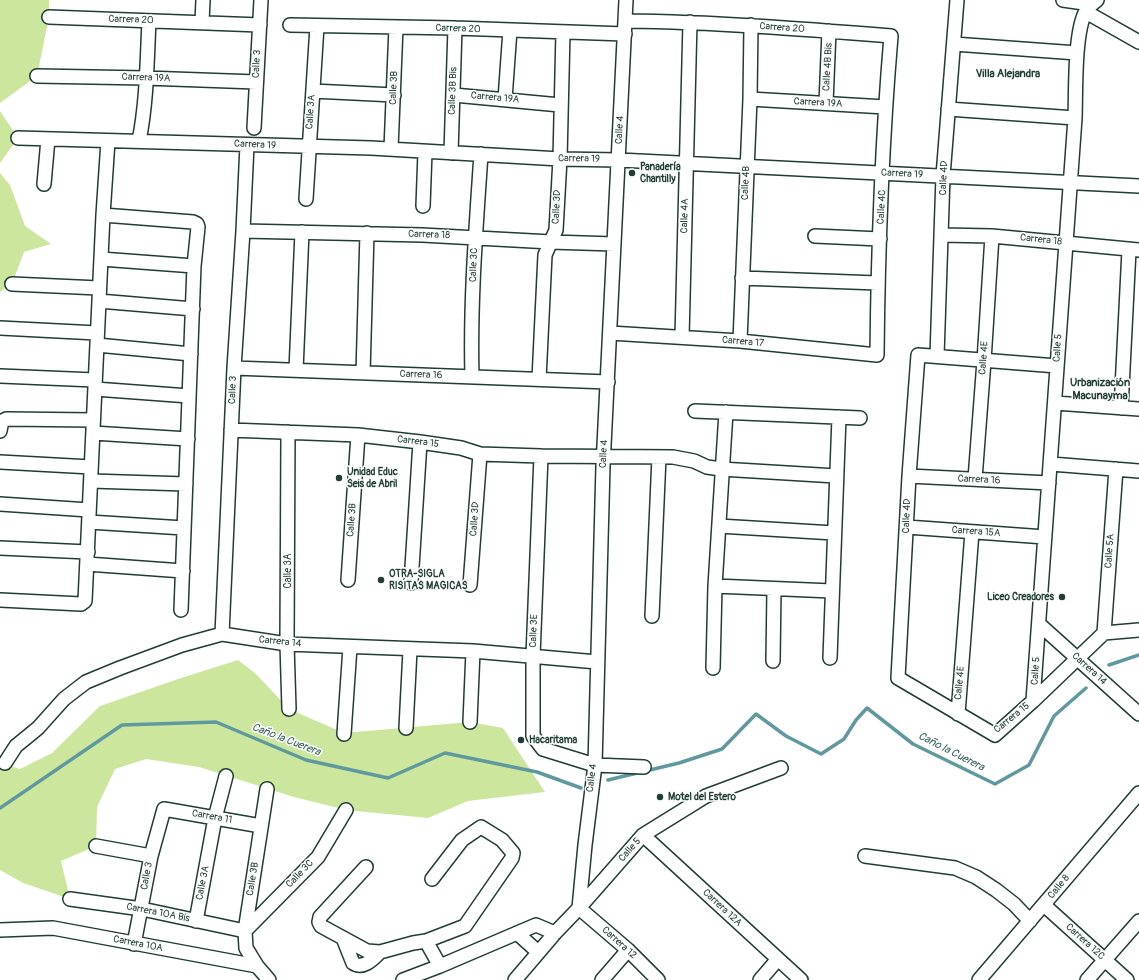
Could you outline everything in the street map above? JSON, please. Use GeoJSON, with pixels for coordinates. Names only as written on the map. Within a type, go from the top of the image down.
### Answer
{"type":"FeatureCollection","features":[{"type":"Feature","properties":{"kind":"street"},"geometry":{"type":"LineString","coordinates":[[202,22],[203,0]]}},
{"type":"Feature","properties":{"kind":"street","name":"Calle 3"},"geometry":{"type":"LineString","coordinates":[[254,128],[261,0]]}},
{"type":"Feature","properties":{"kind":"street","name":"Calle 4"},"geometry":{"type":"LineString","coordinates":[[579,908],[584,845],[595,765],[604,456],[626,0]]}},
{"type":"Feature","properties":{"kind":"street","name":"Calle 4D"},"geometry":{"type":"LineString","coordinates":[[898,678],[909,476],[918,355],[937,356],[943,176],[957,0]]}},
{"type":"Feature","properties":{"kind":"street"},"geometry":{"type":"LineString","coordinates":[[1063,0],[1091,5],[1138,41]]}},
{"type":"Feature","properties":{"kind":"street","name":"Calle 5"},"geometry":{"type":"LineString","coordinates":[[1033,701],[1071,182],[1077,53],[1080,26],[1091,5]]}},
{"type":"Feature","properties":{"kind":"street","name":"Carrera 20"},"geometry":{"type":"LineString","coordinates":[[49,17],[260,25]]}},
{"type":"Feature","properties":{"kind":"street"},"geometry":{"type":"LineString","coordinates":[[139,141],[142,128],[146,78],[148,20]]}},
{"type":"Feature","properties":{"kind":"street","name":"Carrera 20"},"geometry":{"type":"LineString","coordinates":[[290,25],[455,28],[563,32],[690,22],[751,25],[891,36]]}},
{"type":"Feature","properties":{"kind":"street","name":"Calle 4A"},"geometry":{"type":"LineString","coordinates":[[682,337],[690,22]]}},
{"type":"Feature","properties":{"kind":"street","name":"Calle 4B"},"geometry":{"type":"LineString","coordinates":[[740,341],[750,100],[751,25]]}},
{"type":"Feature","properties":{"kind":"street","name":"Calle 3A"},"geometry":{"type":"LineString","coordinates":[[306,199],[317,26]]}},
{"type":"Feature","properties":{"kind":"street","name":"Calle 3B"},"geometry":{"type":"LineString","coordinates":[[391,149],[396,27]]}},
{"type":"Feature","properties":{"kind":"street","name":"Calle 3B Bis"},"geometry":{"type":"LineString","coordinates":[[451,153],[455,28]]}},
{"type":"Feature","properties":{"kind":"street"},"geometry":{"type":"LineString","coordinates":[[505,99],[510,30]]}},
{"type":"Feature","properties":{"kind":"street","name":"Calle 4B Bis"},"geometry":{"type":"LineString","coordinates":[[826,103],[829,31]]}},
{"type":"Feature","properties":{"kind":"street","name":"Calle 3D"},"geometry":{"type":"LineString","coordinates":[[540,379],[545,255],[556,230],[560,159],[560,105],[563,32]]}},
{"type":"Feature","properties":{"kind":"street","name":"Calle 4C"},"geometry":{"type":"LineString","coordinates":[[876,355],[885,106],[891,36]]}},
{"type":"Feature","properties":{"kind":"street"},"geometry":{"type":"LineString","coordinates":[[954,44],[1077,53]]}},
{"type":"Feature","properties":{"kind":"street","name":"Carrera 19A"},"geometry":{"type":"LineString","coordinates":[[36,76],[256,82]]}},
{"type":"Feature","properties":{"kind":"street"},"geometry":{"type":"LineString","coordinates":[[313,91],[394,95]]}},
{"type":"Feature","properties":{"kind":"street","name":"Carrera 19A"},"geometry":{"type":"LineString","coordinates":[[454,95],[560,105]]}},
{"type":"Feature","properties":{"kind":"street","name":"Carrera 19A"},"geometry":{"type":"LineString","coordinates":[[750,100],[885,106]]}},
{"type":"Feature","properties":{"kind":"street"},"geometry":{"type":"LineString","coordinates":[[948,109],[1075,118]]}},
{"type":"Feature","properties":{"kind":"street","name":"Carrera 19"},"geometry":{"type":"LineString","coordinates":[[18,138],[391,149],[560,159],[686,163],[1139,186]]}},
{"type":"Feature","properties":{"kind":"street"},"geometry":{"type":"LineString","coordinates":[[44,184],[48,139]]}},
{"type":"Feature","properties":{"kind":"street"},"geometry":{"type":"LineString","coordinates":[[0,600],[83,603],[85,601],[99,288],[108,141]]}},
{"type":"Feature","properties":{"kind":"street","name":"Calle 3"},"geometry":{"type":"LineString","coordinates":[[222,634],[234,368],[247,145]]}},
{"type":"Feature","properties":{"kind":"street"},"geometry":{"type":"LineString","coordinates":[[423,206],[425,152]]}},
{"type":"Feature","properties":{"kind":"street","name":"Calle 3C"},"geometry":{"type":"LineString","coordinates":[[472,377],[471,342],[475,237],[481,154]]}},
{"type":"Feature","properties":{"kind":"street"},"geometry":{"type":"LineString","coordinates":[[103,215],[193,222],[198,227],[194,266],[181,610]]}},
{"type":"Feature","properties":{"kind":"street","name":"Carrera 18"},"geometry":{"type":"LineString","coordinates":[[243,231],[367,233],[614,244]]}},
{"type":"Feature","properties":{"kind":"street"},"geometry":{"type":"LineString","coordinates":[[296,370],[302,232]]}},
{"type":"Feature","properties":{"kind":"street"},"geometry":{"type":"LineString","coordinates":[[363,372],[367,233]]}},
{"type":"Feature","properties":{"kind":"street","name":"Carrera 18"},"geometry":{"type":"LineString","coordinates":[[942,234],[992,236],[1134,250]]}},
{"type":"Feature","properties":{"kind":"street"},"geometry":{"type":"LineString","coordinates":[[815,236],[880,240]]}},
{"type":"Feature","properties":{"kind":"street","name":"Calle 4E"},"geometry":{"type":"LineString","coordinates":[[975,479],[992,236]]}},
{"type":"Feature","properties":{"kind":"street"},"geometry":{"type":"LineString","coordinates":[[1121,408],[1134,250]]}},
{"type":"Feature","properties":{"kind":"street"},"geometry":{"type":"LineString","coordinates":[[101,259],[194,266]]}},
{"type":"Feature","properties":{"kind":"street"},"geometry":{"type":"LineString","coordinates":[[742,278],[878,283]]}},
{"type":"Feature","properties":{"kind":"street"},"geometry":{"type":"LineString","coordinates":[[12,284],[99,288]]}},
{"type":"Feature","properties":{"kind":"street"},"geometry":{"type":"LineString","coordinates":[[99,301],[193,309]]}},
{"type":"Feature","properties":{"kind":"street"},"geometry":{"type":"LineString","coordinates":[[0,328],[97,339],[191,354]]}},
{"type":"Feature","properties":{"kind":"street","name":"Carrera 17"},"geometry":{"type":"LineString","coordinates":[[610,333],[740,341],[876,355]]}},
{"type":"Feature","properties":{"kind":"street"},"geometry":{"type":"LineString","coordinates":[[937,356],[1057,366]]}},
{"type":"Feature","properties":{"kind":"street","name":"Carrera 16"},"geometry":{"type":"LineString","coordinates":[[234,368],[608,382]]}},
{"type":"Feature","properties":{"kind":"street"},"geometry":{"type":"LineString","coordinates":[[0,376],[189,396]]}},
{"type":"Feature","properties":{"kind":"street"},"geometry":{"type":"LineString","coordinates":[[1055,403],[1139,409]]}},
{"type":"Feature","properties":{"kind":"street"},"geometry":{"type":"LineString","coordinates":[[695,411],[860,418]]}},
{"type":"Feature","properties":{"kind":"street"},"geometry":{"type":"LineString","coordinates":[[713,668],[715,586],[721,469],[726,412]]}},
{"type":"Feature","properties":{"kind":"street"},"geometry":{"type":"LineString","coordinates":[[830,658],[839,417]]}},
{"type":"Feature","properties":{"kind":"street"},"geometry":{"type":"LineString","coordinates":[[0,431],[2,422],[7,418],[188,439]]}},
{"type":"Feature","properties":{"kind":"street","name":"Carrera 15"},"geometry":{"type":"LineString","coordinates":[[231,430],[358,435],[461,448],[480,454],[673,457],[694,461],[707,467],[721,469],[836,476]]}},
{"type":"Feature","properties":{"kind":"street","name":"Calle 3A"},"geometry":{"type":"LineString","coordinates":[[288,432],[287,644],[289,710]]}},
{"type":"Feature","properties":{"kind":"street","name":"Calle 3B"},"geometry":{"type":"LineString","coordinates":[[348,580],[358,435]]}},
{"type":"Feature","properties":{"kind":"street"},"geometry":{"type":"LineString","coordinates":[[411,583],[420,442]]}},
{"type":"Feature","properties":{"kind":"street","name":"Calle 3D"},"geometry":{"type":"LineString","coordinates":[[470,585],[480,454]]}},
{"type":"Feature","properties":{"kind":"street","name":"Calle 3E"},"geometry":{"type":"LineString","coordinates":[[541,456],[533,656],[533,736],[543,749],[595,765],[644,767]]}},
{"type":"Feature","properties":{"kind":"street"},"geometry":{"type":"LineString","coordinates":[[652,616],[659,457]]}},
{"type":"Feature","properties":{"kind":"street"},"geometry":{"type":"LineString","coordinates":[[0,462],[91,467]]}},
{"type":"Feature","properties":{"kind":"street"},"geometry":{"type":"LineString","coordinates":[[1051,464],[1139,471]]}},
{"type":"Feature","properties":{"kind":"street","name":"Calle 5A"},"geometry":{"type":"LineString","coordinates":[[1104,634],[1116,470]]}},
{"type":"Feature","properties":{"kind":"street","name":"Carrera 16"},"geometry":{"type":"LineString","coordinates":[[909,476],[1049,483]]}},
{"type":"Feature","properties":{"kind":"street"},"geometry":{"type":"LineString","coordinates":[[91,481],[186,484]]}},
{"type":"Feature","properties":{"kind":"street"},"geometry":{"type":"LineString","coordinates":[[0,504],[184,528]]}},
{"type":"Feature","properties":{"kind":"street"},"geometry":{"type":"LineString","coordinates":[[719,526],[834,533]]}},
{"type":"Feature","properties":{"kind":"street","name":"Carrera 15A"},"geometry":{"type":"LineString","coordinates":[[907,527],[1045,537]]}},
{"type":"Feature","properties":{"kind":"street","name":"Calle 4E"},"geometry":{"type":"LineString","coordinates":[[958,714],[972,532]]}},
{"type":"Feature","properties":{"kind":"street"},"geometry":{"type":"LineString","coordinates":[[0,548],[182,571]]}},
{"type":"Feature","properties":{"kind":"street"},"geometry":{"type":"LineString","coordinates":[[715,586],[832,591]]}},
{"type":"Feature","properties":{"kind":"street"},"geometry":{"type":"LineString","coordinates":[[773,661],[774,588]]}},
{"type":"Feature","properties":{"kind":"street","name":"Carrera 14"},"geometry":{"type":"LineString","coordinates":[[1039,624],[1139,714]]}},
{"type":"Feature","properties":{"kind":"street"},"geometry":{"type":"LineString","coordinates":[[1104,634],[1139,630]]}},
{"type":"Feature","properties":{"kind":"street","name":"Carrera 14"},"geometry":{"type":"LineString","coordinates":[[5,763],[16,746],[38,728],[64,699],[86,682],[182,645],[222,634],[287,644],[410,650],[473,651],[597,662]]}},
{"type":"Feature","properties":{"kind":"street","name":"Carrera 15"},"geometry":{"type":"LineString","coordinates":[[898,678],[994,735],[1033,701],[1104,634]]}},
{"type":"Feature","properties":{"kind":"street"},"geometry":{"type":"LineString","coordinates":[[344,734],[350,647]]}},
{"type":"Feature","properties":{"kind":"street"},"geometry":{"type":"LineString","coordinates":[[406,728],[410,650]]}},
{"type":"Feature","properties":{"kind":"street"},"geometry":{"type":"LineString","coordinates":[[470,722],[473,651]]}},
{"type":"Feature","properties":{"kind":"street","name":"Calle 5"},"geometry":{"type":"LineString","coordinates":[[515,980],[555,932],[579,908],[643,835],[706,796],[780,768]]}},
{"type":"Feature","properties":{"kind":"street","name":"Calle 3A"},"geometry":{"type":"LineString","coordinates":[[196,921],[215,818],[226,776]]}},
{"type":"Feature","properties":{"kind":"street","name":"Calle 3B"},"geometry":{"type":"LineString","coordinates":[[257,966],[246,948],[245,931],[267,789]]}},
{"type":"Feature","properties":{"kind":"street","name":"Calle 8"},"geometry":{"type":"LineString","coordinates":[[979,980],[1139,793]]}},
{"type":"Feature","properties":{"kind":"street","name":"Calle 3"},"geometry":{"type":"LineString","coordinates":[[134,944],[142,909],[151,856],[164,809]]}},
{"type":"Feature","properties":{"kind":"street","name":"Carrera 11"},"geometry":{"type":"LineString","coordinates":[[164,809],[261,826]]}},
{"type":"Feature","properties":{"kind":"street","name":"Calle 3C"},"geometry":{"type":"LineString","coordinates":[[245,931],[318,857],[346,810]]}},
{"type":"Feature","properties":{"kind":"street"},"geometry":{"type":"LineString","coordinates":[[366,867],[320,917],[319,922],[321,926],[367,951],[380,952],[426,941],[465,926],[512,858],[513,853],[502,840],[480,827],[470,836],[462,840],[432,879]]}},
{"type":"Feature","properties":{"kind":"street","name":"Carrera 12A"},"geometry":{"type":"LineString","coordinates":[[643,835],[801,980]]}},
{"type":"Feature","properties":{"kind":"street"},"geometry":{"type":"LineString","coordinates":[[96,846],[151,856]]}},
{"type":"Feature","properties":{"kind":"street"},"geometry":{"type":"LineString","coordinates":[[865,856],[955,868],[976,877],[996,890],[1014,904],[1030,921]]}},
{"type":"Feature","properties":{"kind":"street","name":"Carrera 10A Bis"},"geometry":{"type":"LineString","coordinates":[[70,898],[142,909],[245,931]]}},
{"type":"Feature","properties":{"kind":"street","name":"Carrera 12C"},"geometry":{"type":"LineString","coordinates":[[1044,905],[1127,980]]}},
{"type":"Feature","properties":{"kind":"street","name":"Carrera 12"},"geometry":{"type":"LineString","coordinates":[[579,908],[628,950],[658,980]]}},
{"type":"Feature","properties":{"kind":"street"},"geometry":{"type":"LineString","coordinates":[[1087,980],[1139,921]]}},
{"type":"Feature","properties":{"kind":"street"},"geometry":{"type":"LineString","coordinates":[[403,980],[440,966],[536,925],[555,932]]}},
{"type":"Feature","properties":{"kind":"street","name":"Carrera 10A"},"geometry":{"type":"LineString","coordinates":[[0,930],[53,928],[257,966]]}},
{"type":"Feature","properties":{"kind":"street"},"geometry":{"type":"LineString","coordinates":[[518,933],[538,952]]}},
{"type":"Feature","properties":{"kind":"street"},"geometry":{"type":"LineString","coordinates":[[343,938],[353,963],[356,965],[361,966],[366,964],[380,952]]}},
{"type":"Feature","properties":{"kind":"street"},"geometry":{"type":"LineString","coordinates":[[426,941],[440,966]]}},
{"type":"Feature","properties":{"kind":"street"},"geometry":{"type":"LineString","coordinates":[[602,980],[628,950]]}},
{"type":"Feature","properties":{"kind":"street"},"geometry":{"type":"LineString","coordinates":[[760,980],[778,959]]}},
{"type":"Feature","properties":{"kind":"street"},"geometry":{"type":"LineString","coordinates":[[257,966],[269,980]]}},
{"type":"Feature","properties":{"kind":"green space"},"geometry":{"type":"Polygon","coordinates":[[[0,0],[49,0],[49,17],[37,76],[0,103],[0,0]]]}},
{"type":"Feature","properties":{"kind":"green space"},"geometry":{"type":"Polygon","coordinates":[[[0,111],[18,138],[0,163],[0,111]]]}},
{"type":"Feature","properties":{"kind":"green space"},"geometry":{"type":"Polygon","coordinates":[[[0,173],[10,185],[25,226],[51,244],[24,252],[12,284],[0,292],[0,173]]]}},
{"type":"Feature","properties":{"kind":"green space"},"geometry":{"type":"Polygon","coordinates":[[[238,660],[256,674],[289,709],[344,733],[470,722],[503,728],[545,792],[468,801],[428,818],[346,810],[294,797],[199,767],[146,759],[115,769],[97,807],[96,846],[61,861],[70,899],[23,883],[0,870],[0,763],[20,769],[52,753],[100,706],[238,660]]]}},
{"type":"Feature","properties":{"kind":"waterway","name":"Caño la Cuerera"},"geometry":{"type":"LineString","coordinates":[[1109,665],[1139,655]]}},
{"type":"Feature","properties":{"kind":"waterway","name":"Caño la Cuerera"},"geometry":{"type":"LineString","coordinates":[[608,780],[679,763],[722,749],[756,714],[786,736],[821,754],[844,739],[856,720],[867,708],[913,744],[995,784],[1029,765],[1054,716],[1086,688]]}},
{"type":"Feature","properties":{"kind":"waterway","name":"Caño la Cuerera"},"geometry":{"type":"LineString","coordinates":[[0,808],[122,725],[216,722],[306,760],[388,778],[445,753],[537,772],[581,788]]}},
{"type":"Feature","properties":{"kind":"place","name":"Panadería Chantilly"},"geometry":{"type":"Point","coordinates":[632,173]}},
{"type":"Feature","properties":{"kind":"place","name":"Unidad Educ Seis de Abril"},"geometry":{"type":"Point","coordinates":[339,478]}},
{"type":"Feature","properties":{"kind":"place","name":"OTRA-SIGLA RISITAS MAGICAS"},"geometry":{"type":"Point","coordinates":[381,580]}},
{"type":"Feature","properties":{"kind":"place","name":"Liceo Creadores"},"geometry":{"type":"Point","coordinates":[1062,597]}},
{"type":"Feature","properties":{"kind":"place","name":"Hacaritama"},"geometry":{"type":"Point","coordinates":[521,740]}},
{"type":"Feature","properties":{"kind":"place","name":"Motel del Estero"},"geometry":{"type":"Point","coordinates":[660,797]}},
{"type":"Feature","properties":{"kind":"district","name":"Villa Alejandra"},"geometry":{"type":"Point","coordinates":[1008,74]}},
{"type":"Feature","properties":{"kind":"district","name":"Urbanización Macunayma"},"geometry":{"type":"Point","coordinates":[1100,389]}}]}
